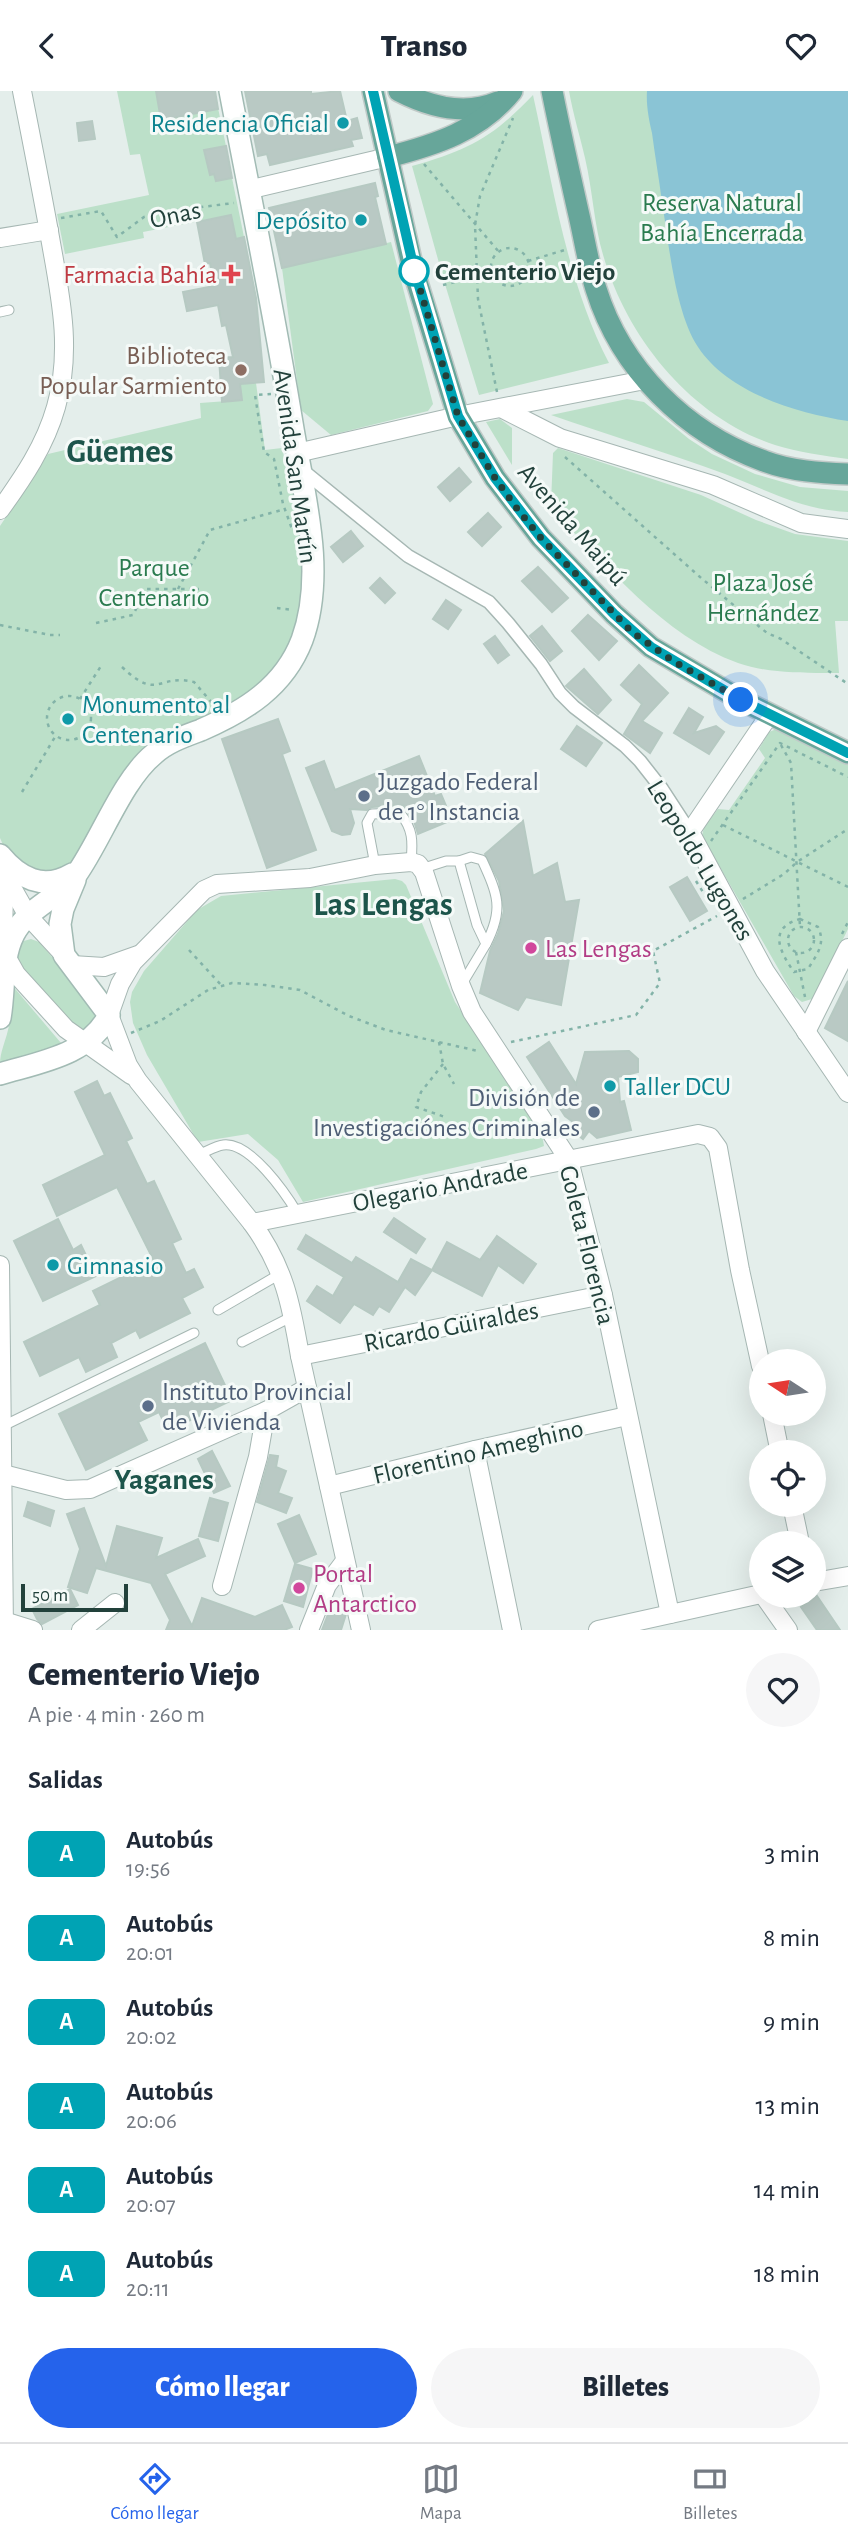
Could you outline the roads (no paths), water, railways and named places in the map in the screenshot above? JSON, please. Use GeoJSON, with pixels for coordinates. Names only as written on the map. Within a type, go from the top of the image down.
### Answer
{"type":"FeatureCollection","features":[{"type":"Feature","properties":{"kind":"main road","name":"Avenida San Martín"},"geometry":{"type":"LineString","coordinates":[[28,916],[68,884],[79,870],[133,779],[152,755],[164,746],[233,716],[264,694],[291,661],[308,621],[311,545],[284,375],[244,196],[230,91]]}},
{"type":"Feature","properties":{"kind":"main road","name":"Avenida Maipú"},"geometry":{"type":"LineString","coordinates":[[373,91],[414,269],[458,416],[495,478],[541,538],[632,632],[673,661],[770,715],[848,753]]}},
{"type":"Feature","properties":{"kind":"main road"},"geometry":{"type":"LineString","coordinates":[[552,91],[596,289],[623,348],[645,380],[685,419],[739,451],[766,462],[797,469],[848,474]]}},
{"type":"Feature","properties":{"kind":"main road"},"geometry":{"type":"LineString","coordinates":[[403,92],[434,106],[452,109],[488,106],[510,99]]}},
{"type":"Feature","properties":{"kind":"main road"},"geometry":{"type":"LineString","coordinates":[[388,157],[459,134],[510,99]]}},
{"type":"Feature","properties":{"kind":"main road"},"geometry":{"type":"LineString","coordinates":[[1,862],[31,880],[55,881],[79,870]]}},
{"type":"Feature","properties":{"kind":"main road","name":"Avenida San Martín"},"geometry":{"type":"LineString","coordinates":[[68,960],[60,924],[63,909],[79,870]]}},
{"type":"Feature","properties":{"kind":"main road"},"geometry":{"type":"LineString","coordinates":[[0,1018],[7,958],[14,933],[28,916]]}},
{"type":"Feature","properties":{"kind":"main road"},"geometry":{"type":"LineString","coordinates":[[0,1074],[57,1057],[84,1043],[103,1026],[109,1015],[68,960]]}},
{"type":"Feature","properties":{"kind":"street"},"geometry":{"type":"LineString","coordinates":[[0,510],[26,473],[44,440],[60,388],[65,341],[64,319],[48,225],[22,91]]}},
{"type":"Feature","properties":{"kind":"street"},"geometry":{"type":"LineString","coordinates":[[244,196],[388,157]]}},
{"type":"Feature","properties":{"kind":"street"},"geometry":{"type":"LineString","coordinates":[[0,238],[48,225]]}},
{"type":"Feature","properties":{"kind":"street"},"geometry":{"type":"LineString","coordinates":[[298,460],[458,416],[645,380]]}},
{"type":"Feature","properties":{"kind":"street"},"geometry":{"type":"LineString","coordinates":[[503,409],[560,438],[696,479],[801,523],[848,529]]}},
{"type":"Feature","properties":{"kind":"street","name":"Leopoldo Lugones"},"geometry":{"type":"LineString","coordinates":[[298,460],[395,546],[489,602],[567,700],[640,761],[690,832],[725,914],[848,1093]]}},
{"type":"Feature","properties":{"kind":"street"},"geometry":{"type":"LineString","coordinates":[[690,832],[770,715]]}},
{"type":"Feature","properties":{"kind":"street"},"geometry":{"type":"LineString","coordinates":[[1,862],[28,916],[68,960],[104,967],[141,954]]}},
{"type":"Feature","properties":{"kind":"street"},"geometry":{"type":"LineString","coordinates":[[1,862],[4,893],[3,934],[7,958],[16,974],[47,1009],[84,1043],[138,1081]]}},
{"type":"Feature","properties":{"kind":"street"},"geometry":{"type":"LineString","coordinates":[[361,1630],[282,1273],[252,1223],[138,1081],[128,1065],[109,1015],[120,984],[141,954],[204,890],[218,884],[310,878],[374,865],[416,865]]}},
{"type":"Feature","properties":{"kind":"street","name":"Goleta Florencia"},"geometry":{"type":"LineString","coordinates":[[416,865],[472,1012],[569,1160],[603,1295],[670,1614]]}},
{"type":"Feature","properties":{"kind":"street"},"geometry":{"type":"LineString","coordinates":[[806,1032],[845,941]]}},
{"type":"Feature","properties":{"kind":"street","name":"Olegario Andrade"},"geometry":{"type":"LineString","coordinates":[[252,1223],[698,1133],[710,1137],[718,1148],[757,1349]]}},
{"type":"Feature","properties":{"kind":"street"},"geometry":{"type":"LineString","coordinates":[[0,1265],[4,1625],[33,1630]]}},
{"type":"Feature","properties":{"kind":"street","name":"Ricardo Güiraldes"},"geometry":{"type":"LineString","coordinates":[[300,1356],[603,1295]]}},
{"type":"Feature","properties":{"kind":"street"},"geometry":{"type":"LineString","coordinates":[[3,1474],[66,1490],[90,1489],[266,1411],[307,1388]]}},
{"type":"Feature","properties":{"kind":"street"},"geometry":{"type":"LineString","coordinates":[[222,1586],[258,1457],[266,1411]]}},
{"type":"Feature","properties":{"kind":"street","name":"Florentino Ameghino"},"geometry":{"type":"LineString","coordinates":[[329,1486],[627,1416]]}},
{"type":"Feature","properties":{"kind":"street"},"geometry":{"type":"LineString","coordinates":[[475,1450],[512,1630]]}},
{"type":"Feature","properties":{"kind":"street"},"geometry":{"type":"LineString","coordinates":[[309,1630],[327,1585],[345,1561]]}},
{"type":"Feature","properties":{"kind":"street"},"geometry":{"type":"LineString","coordinates":[[826,1580],[848,1576]]}},
{"type":"Feature","properties":{"kind":"street"},"geometry":{"type":"LineString","coordinates":[[598,1630],[643,1625],[670,1614],[749,1598]]}},
{"type":"Feature","properties":{"kind":"street"},"geometry":{"type":"LineString","coordinates":[[81,1630],[115,1603]]}},
{"type":"Feature","properties":{"kind":"street"},"geometry":{"type":"LineString","coordinates":[[772,1608],[788,1630]]}},
{"type":"Feature","properties":{"kind":"lane"},"geometry":{"type":"LineString","coordinates":[[374,865],[367,823],[372,814],[385,812],[400,813],[409,824],[416,865],[459,861],[471,857],[482,860],[499,906],[494,928],[461,985]]}},
{"type":"Feature","properties":{"kind":"lane"},"geometry":{"type":"LineString","coordinates":[[459,861],[477,925],[486,944]]}},
{"type":"Feature","properties":{"kind":"lane"},"geometry":{"type":"LineString","coordinates":[[198,1155],[222,1145],[240,1149],[276,1181],[298,1214]]}},
{"type":"Feature","properties":{"kind":"lane"},"geometry":{"type":"LineString","coordinates":[[218,1310],[282,1273]]}},
{"type":"Feature","properties":{"kind":"lane"},"geometry":{"type":"LineString","coordinates":[[243,1342],[293,1316]]}},
{"type":"Feature","properties":{"kind":"lane"},"geometry":{"type":"LineString","coordinates":[[3,1426],[194,1333]]}},
{"type":"Feature","properties":{"kind":"water","name":"Reserva Natural Bahía Encerrada"},"geometry":{"type":"Polygon","coordinates":[[[647,91],[848,91],[848,421],[807,413],[745,389],[711,363],[698,347],[684,315],[674,277],[647,91]]]}},
{"type":"Feature","properties":{"kind":"place","name":"Residencia Oficial"},"geometry":{"type":"Point","coordinates":[343,123]}},
{"type":"Feature","properties":{"kind":"place","name":"Depósito"},"geometry":{"type":"Point","coordinates":[361,220]}},
{"type":"Feature","properties":{"kind":"place","name":"Cementerio Viejo"},"geometry":{"type":"Point","coordinates":[414,271]}},
{"type":"Feature","properties":{"kind":"place","name":"Farmacia Bahía"},"geometry":{"type":"Point","coordinates":[231,274]}},
{"type":"Feature","properties":{"kind":"place","name":"Biblioteca Popular Sarmiento"},"geometry":{"type":"Point","coordinates":[241,370]}},
{"type":"Feature","properties":{"kind":"place","name":"Monumento al Centenario"},"geometry":{"type":"Point","coordinates":[68,719]}},
{"type":"Feature","properties":{"kind":"place","name":"Juzgado Federal de 1° Instancia"},"geometry":{"type":"Point","coordinates":[364,796]}},
{"type":"Feature","properties":{"kind":"place","name":"Las Lengas"},"geometry":{"type":"Point","coordinates":[531,948]}},
{"type":"Feature","properties":{"kind":"place","name":"Taller DCU"},"geometry":{"type":"Point","coordinates":[610,1086]}},
{"type":"Feature","properties":{"kind":"place","name":"División de Investigaciónes Criminales"},"geometry":{"type":"Point","coordinates":[594,1112]}},
{"type":"Feature","properties":{"kind":"place","name":"Gimnasio"},"geometry":{"type":"Point","coordinates":[53,1265]}},
{"type":"Feature","properties":{"kind":"place","name":"Instituto Provincial de Vivienda"},"geometry":{"type":"Point","coordinates":[148,1406]}},
{"type":"Feature","properties":{"kind":"place","name":"Portal Antarctico"},"geometry":{"type":"Point","coordinates":[299,1588]}},
{"type":"Feature","properties":{"kind":"district","name":"Güemes"},"geometry":{"type":"Point","coordinates":[120,450]}},
{"type":"Feature","properties":{"kind":"district","name":"Las Lengas"},"geometry":{"type":"Point","coordinates":[383,903]}},
{"type":"Feature","properties":{"kind":"district","name":"Yaganes"},"geometry":{"type":"Point","coordinates":[164,1479]}},
{"type":"Feature","properties":{"kind":"park label","name":"Parque Centenario"},"geometry":{"type":"Point","coordinates":[154,582]}},
{"type":"Feature","properties":{"kind":"park label","name":"Plaza José Hernández"},"geometry":{"type":"Point","coordinates":[763,596]}}]}
